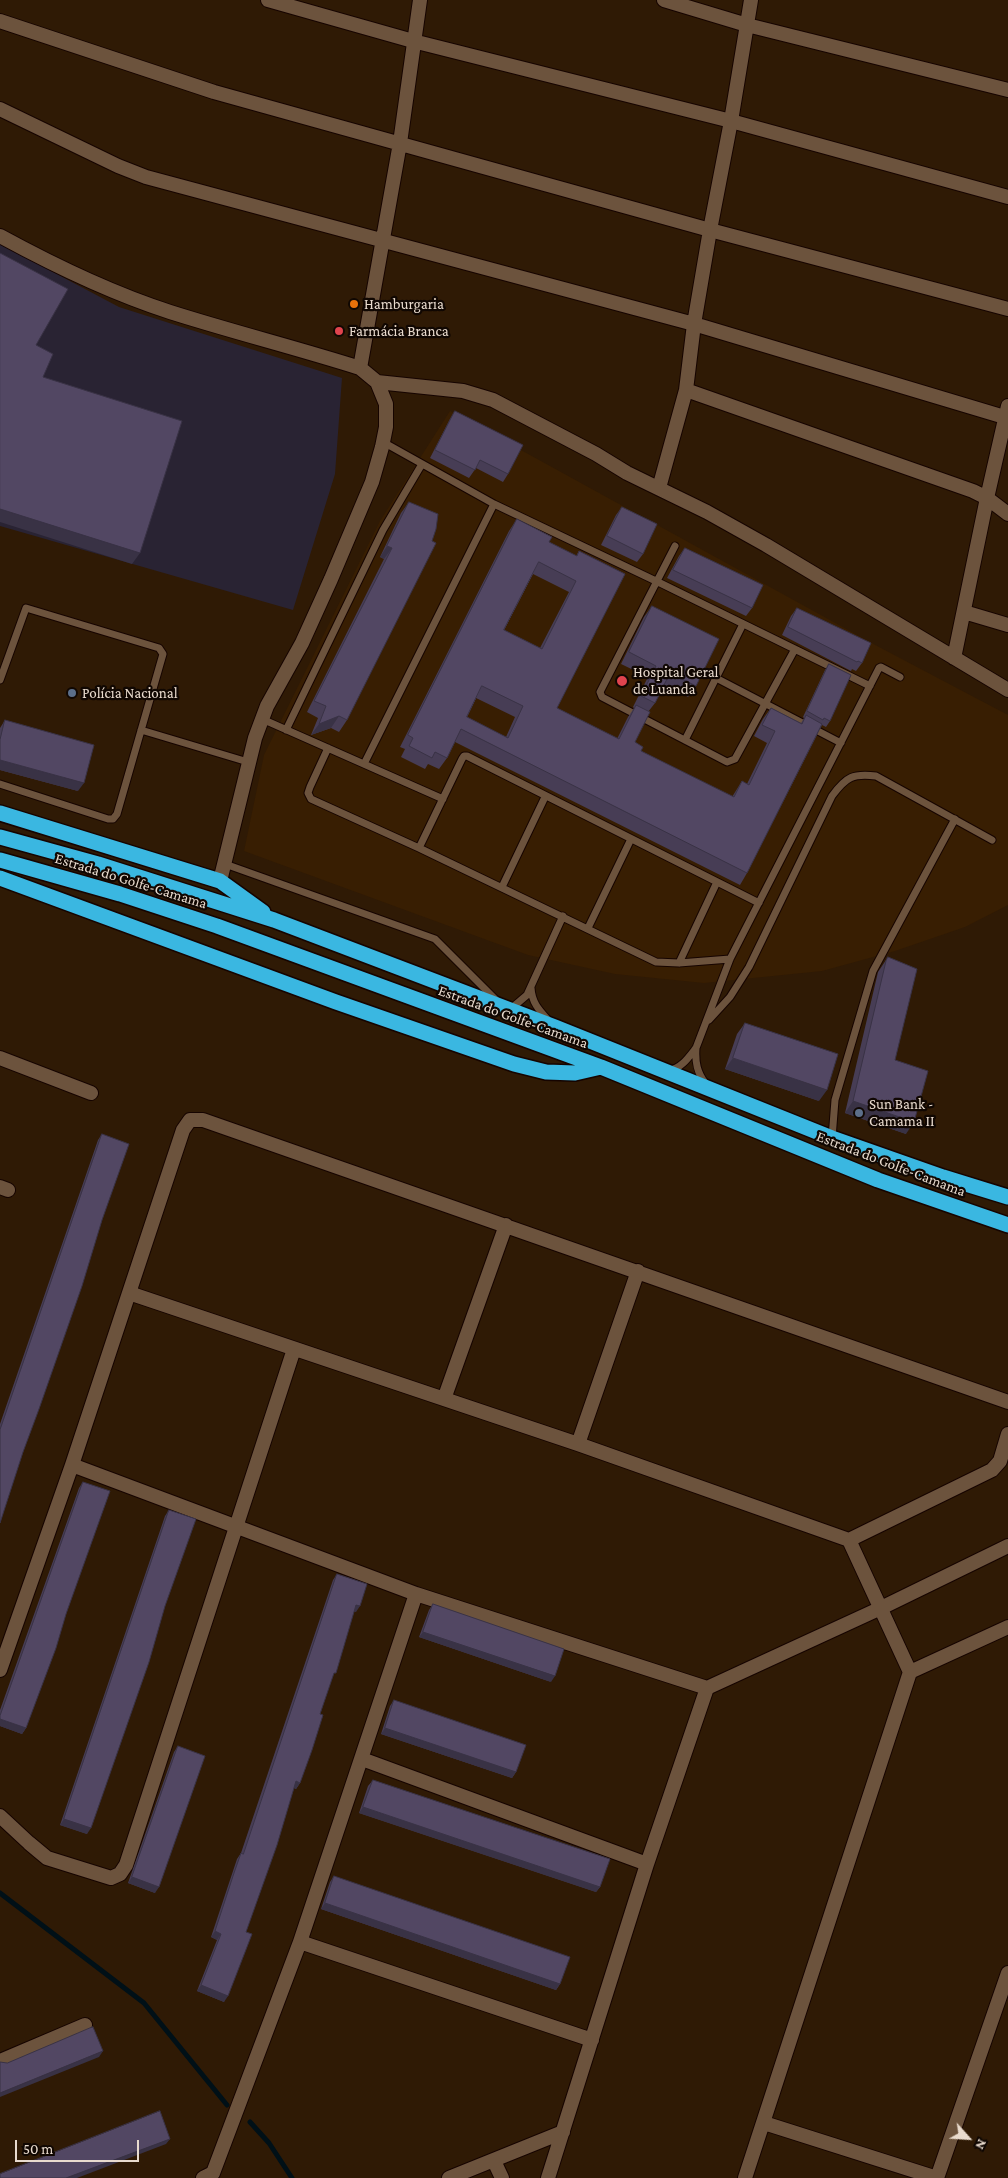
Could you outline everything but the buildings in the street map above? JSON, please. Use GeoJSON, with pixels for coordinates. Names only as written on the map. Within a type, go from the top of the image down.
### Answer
{"type":"FeatureCollection","features":[{"type":"Feature","properties":{"kind":"highway"},"geometry":{"type":"LineString","coordinates":[[0,813],[220,881],[274,920]]}},
{"type":"Feature","properties":{"kind":"highway","name":"Estrada do Golfe-Camama"},"geometry":{"type":"LineString","coordinates":[[0,836],[98,864],[274,920],[555,1027],[832,1138],[943,1177],[1008,1197]]}},
{"type":"Feature","properties":{"kind":"highway","name":"Estrada do Golfe-Camama"},"geometry":{"type":"LineString","coordinates":[[0,860],[120,894],[217,926],[601,1067],[878,1180],[1008,1225]]}},
{"type":"Feature","properties":{"kind":"highway"},"geometry":{"type":"LineString","coordinates":[[2,882],[514,1064],[546,1072],[575,1073],[601,1067]]}},
{"type":"Feature","properties":{"kind":"street"},"geometry":{"type":"LineString","coordinates":[[268,0],[413,41],[731,121],[1008,197]]}},
{"type":"Feature","properties":{"kind":"street"},"geometry":{"type":"LineString","coordinates":[[360,368],[381,241],[400,143],[420,0]]}},
{"type":"Feature","properties":{"kind":"street"},"geometry":{"type":"LineString","coordinates":[[664,0],[747,25],[1008,90]]}},
{"type":"Feature","properties":{"kind":"street"},"geometry":{"type":"LineString","coordinates":[[659,488],[686,390],[694,324],[751,0]]}},
{"type":"Feature","properties":{"kind":"street"},"geometry":{"type":"LineString","coordinates":[[0,22],[214,92],[710,230],[1008,309]]}},
{"type":"Feature","properties":{"kind":"street"},"geometry":{"type":"LineString","coordinates":[[0,109],[118,166],[146,177],[694,324],[1007,414],[987,498],[954,658]]}},
{"type":"Feature","properties":{"kind":"street"},"geometry":{"type":"LineString","coordinates":[[0,236],[39,258],[100,286],[152,305],[360,368],[377,382],[386,404],[386,427],[372,482],[302,643],[262,719],[248,762],[220,881]]}},
{"type":"Feature","properties":{"kind":"street"},"geometry":{"type":"LineString","coordinates":[[377,382],[463,391],[493,400],[596,454],[627,473],[707,512],[774,549],[1008,690]]}},
{"type":"Feature","properties":{"kind":"street"},"geometry":{"type":"LineString","coordinates":[[686,390],[973,491],[987,498],[1008,514]]}},
{"type":"Feature","properties":{"kind":"street"},"geometry":{"type":"LineString","coordinates":[[964,612],[1008,625]]}},
{"type":"Feature","properties":{"kind":"street"},"geometry":{"type":"LineString","coordinates":[[0,1058],[91,1093]]}},
{"type":"Feature","properties":{"kind":"street"},"geometry":{"type":"LineString","coordinates":[[0,1670],[72,1465],[183,1130],[190,1120],[202,1120],[1008,1402]]}},
{"type":"Feature","properties":{"kind":"street"},"geometry":{"type":"LineString","coordinates":[[444,1399],[506,1225]]}},
{"type":"Feature","properties":{"kind":"street"},"geometry":{"type":"LineString","coordinates":[[578,1444],[638,1271]]}},
{"type":"Feature","properties":{"kind":"street"},"geometry":{"type":"LineString","coordinates":[[129,1293],[578,1444],[849,1540],[910,1672],[745,2178]]}},
{"type":"Feature","properties":{"kind":"street"},"geometry":{"type":"LineString","coordinates":[[0,1816],[28,1844],[47,1858],[111,1878],[120,1874],[126,1865],[294,1349]]}},
{"type":"Feature","properties":{"kind":"street"},"geometry":{"type":"LineString","coordinates":[[849,1540],[992,1470],[1000,1461],[1008,1434]]}},
{"type":"Feature","properties":{"kind":"street"},"geometry":{"type":"LineString","coordinates":[[72,1465],[416,1594],[707,1688],[881,1608],[1008,1546]]}},
{"type":"Feature","properties":{"kind":"street"},"geometry":{"type":"LineString","coordinates":[[210,2176],[234,2123],[300,1942],[416,1594]]}},
{"type":"Feature","properties":{"kind":"street"},"geometry":{"type":"LineString","coordinates":[[910,1672],[1008,1627]]}},
{"type":"Feature","properties":{"kind":"street"},"geometry":{"type":"LineString","coordinates":[[548,2178],[647,1864],[707,1688]]}},
{"type":"Feature","properties":{"kind":"street"},"geometry":{"type":"LineString","coordinates":[[362,1759],[647,1864]]}},
{"type":"Feature","properties":{"kind":"street"},"geometry":{"type":"LineString","coordinates":[[300,1942],[592,2040]]}},
{"type":"Feature","properties":{"kind":"street"},"geometry":{"type":"LineString","coordinates":[[764,2123],[937,2178],[1008,1973]]}},
{"type":"Feature","properties":{"kind":"street"},"geometry":{"type":"LineString","coordinates":[[0,2061],[85,2025]]}},
{"type":"Feature","properties":{"kind":"street"},"geometry":{"type":"LineString","coordinates":[[449,2178],[563,2132]]}},
{"type":"Feature","properties":{"kind":"street"},"geometry":{"type":"LineString","coordinates":[[494,2161],[502,2178]]}},
{"type":"Feature","properties":{"kind":"lane"},"geometry":{"type":"LineString","coordinates":[[383,442],[494,504],[870,686]]}},
{"type":"Feature","properties":{"kind":"lane"},"geometry":{"type":"LineString","coordinates":[[286,730],[384,530],[422,464]]}},
{"type":"Feature","properties":{"kind":"lane"},"geometry":{"type":"LineString","coordinates":[[364,764],[494,504]]}},
{"type":"Feature","properties":{"kind":"lane"},"geometry":{"type":"LineString","coordinates":[[675,546],[600,692],[602,697],[726,762],[731,762],[735,759],[795,649]]}},
{"type":"Feature","properties":{"kind":"lane"},"geometry":{"type":"LineString","coordinates":[[0,680],[26,608],[159,648],[164,654],[113,819],[0,784]]}},
{"type":"Feature","properties":{"kind":"lane"},"geometry":{"type":"LineString","coordinates":[[685,740],[743,624]]}},
{"type":"Feature","properties":{"kind":"lane"},"geometry":{"type":"LineString","coordinates":[[654,1067],[664,1071],[674,1070],[696,1048],[730,959],[880,667],[900,677]]}},
{"type":"Feature","properties":{"kind":"lane"},"geometry":{"type":"LineString","coordinates":[[716,678],[841,742]]}},
{"type":"Feature","properties":{"kind":"lane"},"geometry":{"type":"LineString","coordinates":[[262,719],[443,799]]}},
{"type":"Feature","properties":{"kind":"lane"},"geometry":{"type":"LineString","coordinates":[[141,730],[248,762]]}},
{"type":"Feature","properties":{"kind":"lane"},"geometry":{"type":"LineString","coordinates":[[328,748],[310,787],[308,793],[311,799],[564,916],[656,962],[679,963],[730,959]]}},
{"type":"Feature","properties":{"kind":"lane"},"geometry":{"type":"LineString","coordinates":[[419,848],[464,756],[759,903]]}},
{"type":"Feature","properties":{"kind":"lane"},"geometry":{"type":"LineString","coordinates":[[707,1022],[730,997],[749,967],[832,796],[842,783],[850,777],[863,774],[876,776],[992,840]]}},
{"type":"Feature","properties":{"kind":"lane"},"geometry":{"type":"LineString","coordinates":[[502,887],[545,797]]}},
{"type":"Feature","properties":{"kind":"lane"},"geometry":{"type":"LineString","coordinates":[[832,1138],[835,1100],[873,971],[955,819]]}},
{"type":"Feature","properties":{"kind":"lane"},"geometry":{"type":"LineString","coordinates":[[588,928],[631,839]]}},
{"type":"Feature","properties":{"kind":"lane"},"geometry":{"type":"LineString","coordinates":[[224,864],[434,939],[504,1008],[513,1006],[520,1001],[531,987],[564,916]]}},
{"type":"Feature","properties":{"kind":"lane"},"geometry":{"type":"LineString","coordinates":[[679,963],[717,882]]}},
{"type":"Feature","properties":{"kind":"lane"},"geometry":{"type":"LineString","coordinates":[[531,987],[532,998],[537,1008],[555,1027]]}},
{"type":"Feature","properties":{"kind":"lane"},"geometry":{"type":"LineString","coordinates":[[696,1048],[695,1061],[701,1077],[711,1090]]}},
{"type":"Feature","properties":{"kind":"shaded area"},"geometry":{"type":"Polygon","coordinates":[[[0,244],[119,307],[342,378],[335,474],[293,610],[0,526],[0,244]]]}},
{"type":"Feature","properties":{"kind":"shaded area","name":"Hospital Geral de Luanda"},"geometry":{"type":"Polygon","coordinates":[[[450,411],[879,647],[1008,715],[1008,905],[965,927],[895,951],[822,971],[704,983],[615,974],[528,955],[244,851],[264,755],[380,521],[450,411]]]}},
{"type":"Feature","properties":{"kind":"waterway"},"geometry":{"type":"LineString","coordinates":[[0,1893],[144,2003],[227,2105]]}},
{"type":"Feature","properties":{"kind":"waterway"},"geometry":{"type":"LineString","coordinates":[[250,2122],[269,2143],[292,2178]]}},
{"type":"Feature","properties":{"kind":"place","name":"Hamburgaria"},"geometry":{"type":"Point","coordinates":[354,304]}},
{"type":"Feature","properties":{"kind":"place","name":"Farmácia Branca"},"geometry":{"type":"Point","coordinates":[339,331]}},
{"type":"Feature","properties":{"kind":"place","name":"Hospital Geral de Luanda"},"geometry":{"type":"Point","coordinates":[622,681]}},
{"type":"Feature","properties":{"kind":"place","name":"Polícia Nacional"},"geometry":{"type":"Point","coordinates":[72,693]}},
{"type":"Feature","properties":{"kind":"place","name":"Sun Bank - Camama II"},"geometry":{"type":"Point","coordinates":[859,1113]}}]}
